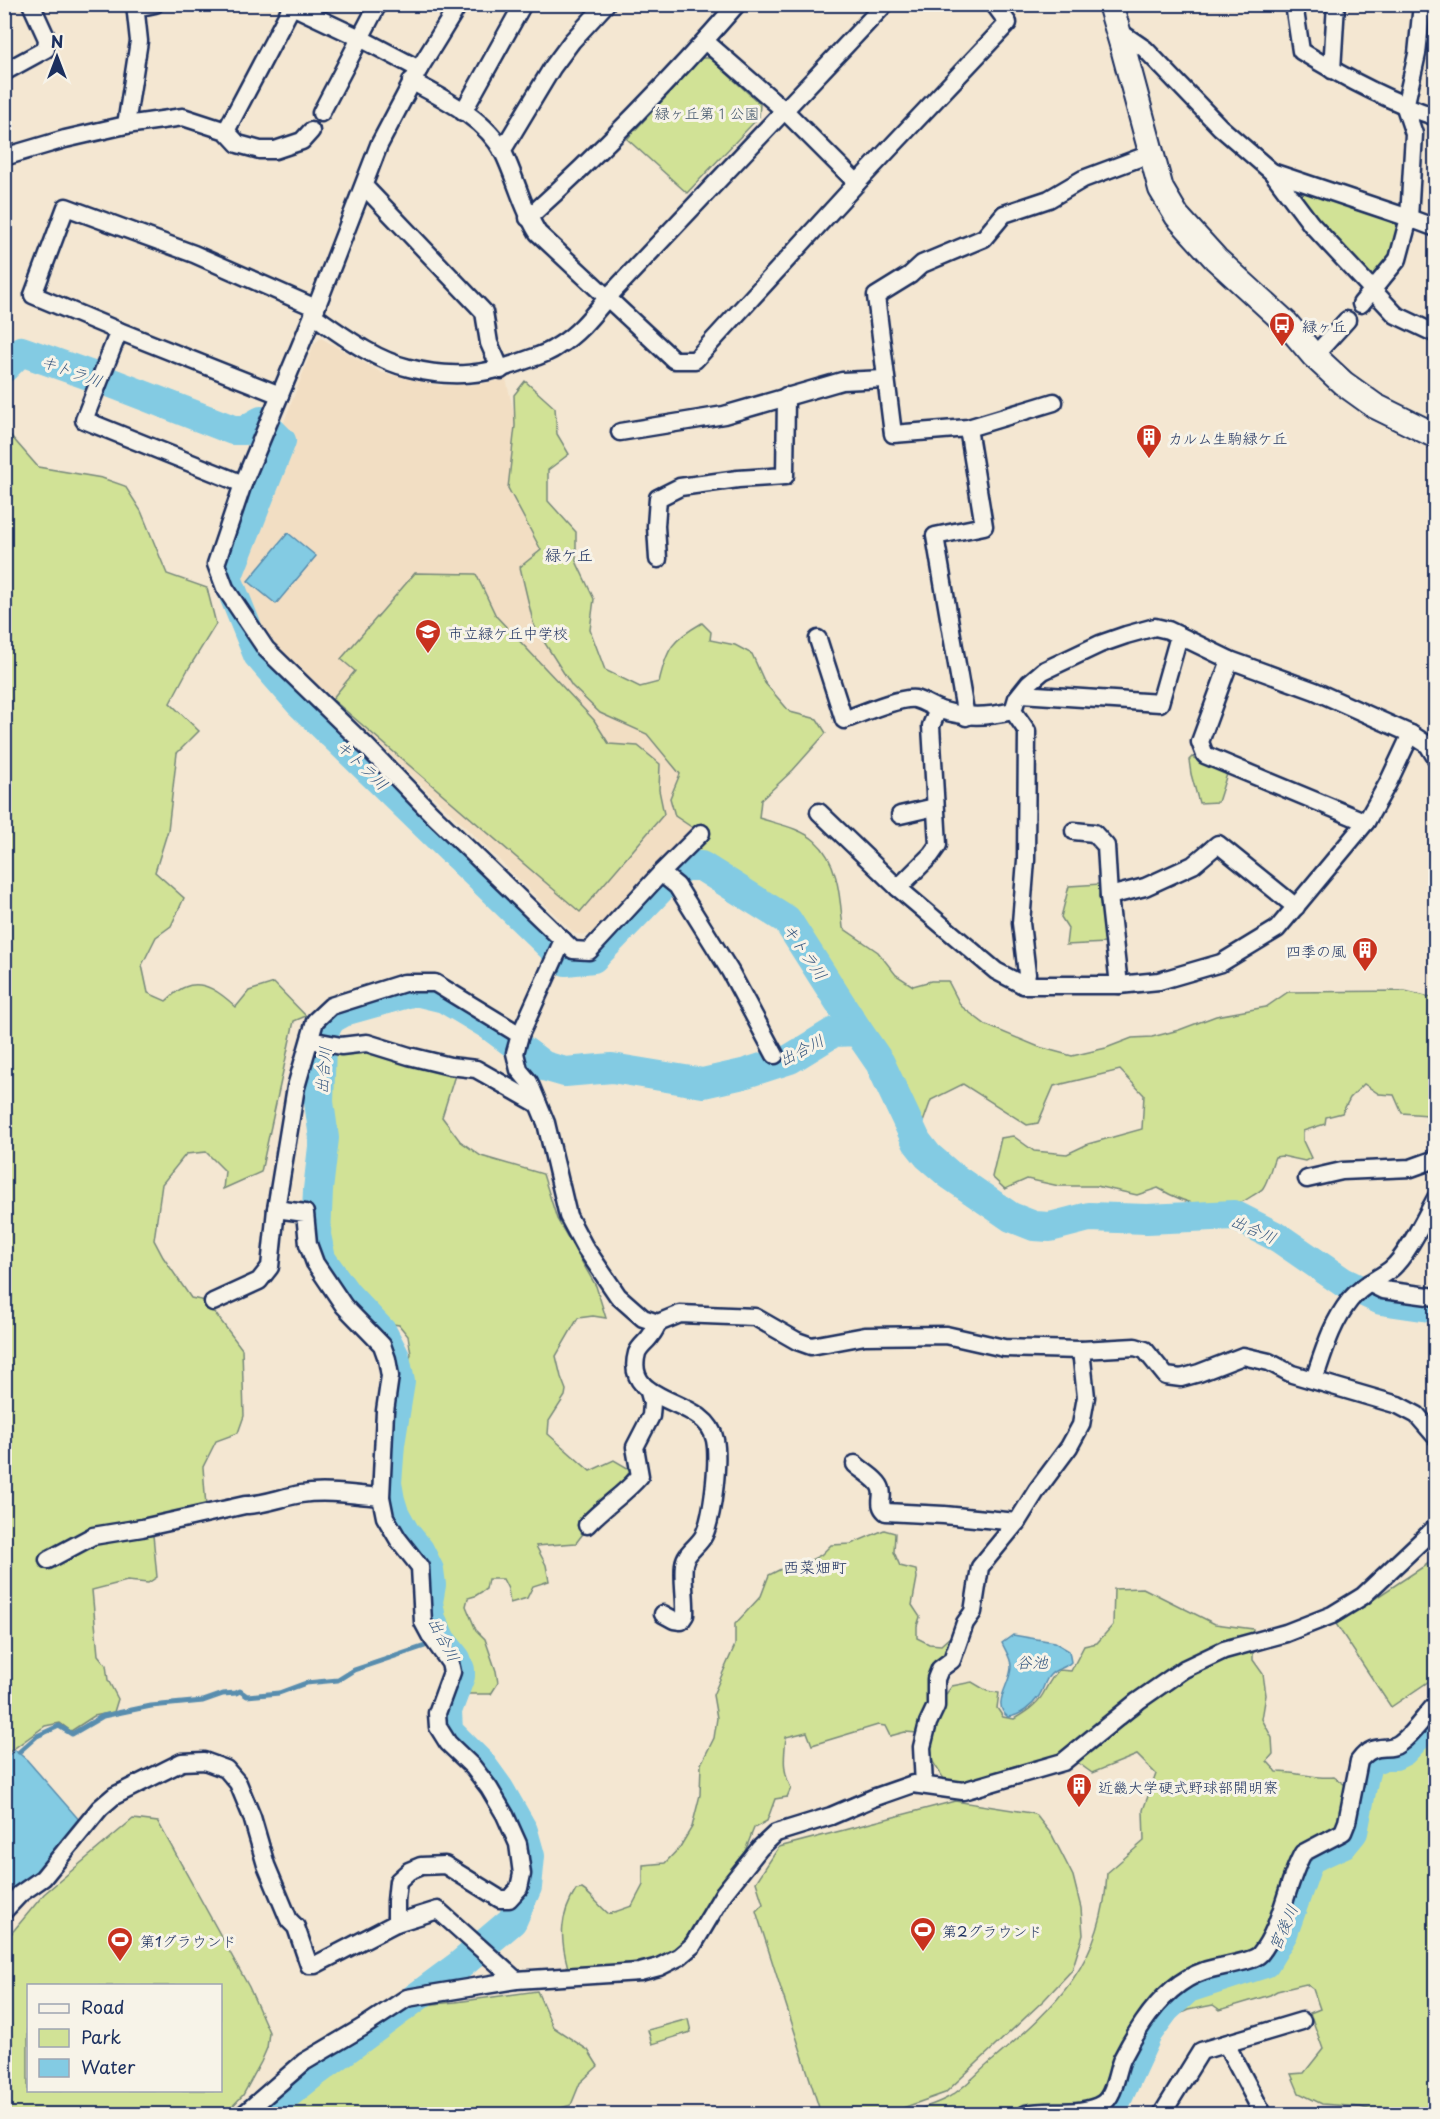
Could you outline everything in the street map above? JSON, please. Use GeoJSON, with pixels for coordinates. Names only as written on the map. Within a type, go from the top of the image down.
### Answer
{"type":"FeatureCollection","features":[{"type":"Feature","properties":{"kind":"street"},"geometry":{"type":"LineString","coordinates":[[4,72],[46,49],[47,39],[31,4]]}},
{"type":"Feature","properties":{"kind":"street"},"geometry":{"type":"LineString","coordinates":[[126,125],[139,41],[135,6],[155,4]]}},
{"type":"Feature","properties":{"kind":"street"},"geometry":{"type":"LineString","coordinates":[[321,114],[378,4]]}},
{"type":"Feature","properties":{"kind":"street"},"geometry":{"type":"LineString","coordinates":[[459,4],[415,75],[379,145],[314,312],[243,484],[216,564],[225,588],[266,649],[573,951],[589,951],[701,833]]}},
{"type":"Feature","properties":{"kind":"street"},"geometry":{"type":"LineString","coordinates":[[463,112],[523,4]]}},
{"type":"Feature","properties":{"kind":"street"},"geometry":{"type":"LineString","coordinates":[[502,151],[552,68],[572,41],[606,4]]}},
{"type":"Feature","properties":{"kind":"street"},"geometry":{"type":"LineString","coordinates":[[528,218],[586,166],[705,41],[737,4]]}},
{"type":"Feature","properties":{"kind":"street"},"geometry":{"type":"LineString","coordinates":[[280,395],[33,295],[66,207],[194,254],[314,312],[371,353],[407,368],[443,374],[473,374],[501,370],[558,347],[583,327],[607,298],[885,4]]}},
{"type":"Feature","properties":{"kind":"street"},"geometry":{"type":"LineString","coordinates":[[226,131],[293,5],[360,38],[415,75],[487,129],[502,151],[528,218],[538,233],[674,360],[695,360],[1008,23],[994,4]]}},
{"type":"Feature","properties":{"kind":"street"},"geometry":{"type":"LineString","coordinates":[[1110,4],[1161,189],[1177,216],[1216,259],[1286,323],[1314,356],[1342,383],[1375,406],[1436,436]]}},
{"type":"Feature","properties":{"kind":"street"},"geometry":{"type":"LineString","coordinates":[[1294,4],[1301,51],[1332,70],[1405,107],[1436,117]]}},
{"type":"Feature","properties":{"kind":"street"},"geometry":{"type":"LineString","coordinates":[[1332,70],[1336,4]]}},
{"type":"Feature","properties":{"kind":"street"},"geometry":{"type":"LineString","coordinates":[[1366,297],[1398,260],[1409,218],[1414,134],[1405,107],[1418,54],[1422,4]]}},
{"type":"Feature","properties":{"kind":"street"},"geometry":{"type":"LineString","coordinates":[[1116,29],[1145,50],[1220,127],[1272,172],[1366,297],[1396,315],[1436,334]]}},
{"type":"Feature","properties":{"kind":"street"},"geometry":{"type":"LineString","coordinates":[[705,41],[785,111],[857,183]]}},
{"type":"Feature","properties":{"kind":"street"},"geometry":{"type":"LineString","coordinates":[[4,157],[65,139],[126,125],[183,117],[226,131],[238,144],[260,150],[275,150],[302,141],[311,131]]}},
{"type":"Feature","properties":{"kind":"street"},"geometry":{"type":"LineString","coordinates":[[1054,402],[968,428],[893,434],[876,296],[910,275],[922,264],[984,238],[1004,214],[1049,199],[1083,179],[1150,154]]}},
{"type":"Feature","properties":{"kind":"street"},"geometry":{"type":"LineString","coordinates":[[1272,172],[1436,228]]}},
{"type":"Feature","properties":{"kind":"street"},"geometry":{"type":"LineString","coordinates":[[364,186],[484,312],[489,343],[501,370]]}},
{"type":"Feature","properties":{"kind":"street"},"geometry":{"type":"LineString","coordinates":[[1314,356],[1347,320]]}},
{"type":"Feature","properties":{"kind":"street"},"geometry":{"type":"LineString","coordinates":[[118,331],[84,420],[243,484]]}},
{"type":"Feature","properties":{"kind":"street"},"geometry":{"type":"LineString","coordinates":[[620,432],[724,415],[842,381],[885,378]]}},
{"type":"Feature","properties":{"kind":"street"},"geometry":{"type":"LineString","coordinates":[[658,559],[656,526],[658,498],[680,487],[738,479],[785,476],[786,396]]}},
{"type":"Feature","properties":{"kind":"street"},"geometry":{"type":"LineString","coordinates":[[966,717],[935,537],[984,526],[968,428]]}},
{"type":"Feature","properties":{"kind":"street"},"geometry":{"type":"LineString","coordinates":[[1013,711],[1017,698],[1043,671],[1082,651],[1155,627],[1230,660],[1315,691],[1411,734],[1428,745],[1436,758]]}},
{"type":"Feature","properties":{"kind":"street"},"geometry":{"type":"LineString","coordinates":[[1021,694],[1160,704],[1179,636]]}},
{"type":"Feature","properties":{"kind":"street"},"geometry":{"type":"LineString","coordinates":[[818,639],[844,720],[901,700],[915,699],[966,717],[997,715],[1013,711]]}},
{"type":"Feature","properties":{"kind":"street"},"geometry":{"type":"LineString","coordinates":[[1230,660],[1200,742],[1205,756],[1366,822]]}},
{"type":"Feature","properties":{"kind":"street"},"geometry":{"type":"LineString","coordinates":[[898,888],[932,855],[938,844],[931,726],[938,709]]}},
{"type":"Feature","properties":{"kind":"street"},"geometry":{"type":"LineString","coordinates":[[1013,711],[1027,731],[1026,860],[1021,923],[1027,974],[1023,985]]}},
{"type":"Feature","properties":{"kind":"street"},"geometry":{"type":"LineString","coordinates":[[819,812],[898,888],[996,971],[1023,985],[1119,985],[1159,981],[1221,963],[1277,929],[1366,822],[1388,783],[1411,734]]}},
{"type":"Feature","properties":{"kind":"street"},"geometry":{"type":"LineString","coordinates":[[900,815],[935,807]]}},
{"type":"Feature","properties":{"kind":"street"},"geometry":{"type":"LineString","coordinates":[[1074,831],[1094,833],[1106,846],[1119,985]]}},
{"type":"Feature","properties":{"kind":"street"},"geometry":{"type":"LineString","coordinates":[[1109,896],[1144,887],[1193,865],[1218,844],[1296,908]]}},
{"type":"Feature","properties":{"kind":"street"},"geometry":{"type":"LineString","coordinates":[[662,873],[677,886],[730,971],[775,1055]]}},
{"type":"Feature","properties":{"kind":"street"},"geometry":{"type":"LineString","coordinates":[[563,940],[514,1053],[519,1070],[529,1082],[551,1140],[568,1216],[584,1246],[618,1296],[643,1318],[658,1323]]}},
{"type":"Feature","properties":{"kind":"street"},"geometry":{"type":"LineString","coordinates":[[213,1302],[259,1281],[270,1267],[276,1209],[296,1088],[315,1021],[331,1005],[404,983],[435,983],[520,1035]]}},
{"type":"Feature","properties":{"kind":"street"},"geometry":{"type":"LineString","coordinates":[[310,1040],[341,1046],[367,1043],[450,1066],[476,1069],[538,1104]]}},
{"type":"Feature","properties":{"kind":"street"},"geometry":{"type":"LineString","coordinates":[[1307,1179],[1342,1171],[1411,1168],[1436,1159]]}},
{"type":"Feature","properties":{"kind":"street"},"geometry":{"type":"LineString","coordinates":[[1314,1380],[1333,1325],[1352,1298],[1369,1283],[1393,1268],[1436,1198]]}},
{"type":"Feature","properties":{"kind":"street"},"geometry":{"type":"LineString","coordinates":[[276,1209],[305,1213],[308,1244],[315,1263],[344,1306],[382,1345],[390,1376],[385,1411],[381,1497],[385,1517],[398,1539],[420,1567],[423,1622],[450,1663],[452,1672],[437,1713],[438,1727],[448,1743],[484,1781],[505,1815],[518,1844],[522,1874],[519,1888],[509,1899],[500,1899],[445,1865],[421,1866],[409,1871],[398,1881],[396,1923]]}},
{"type":"Feature","properties":{"kind":"street"},"geometry":{"type":"LineString","coordinates":[[1369,1283],[1383,1290],[1436,1297]]}},
{"type":"Feature","properties":{"kind":"street"},"geometry":{"type":"LineString","coordinates":[[587,1526],[606,1506],[630,1488],[640,1476],[635,1447],[651,1416],[652,1403],[649,1392],[639,1379],[636,1365],[637,1354],[639,1347],[651,1336],[658,1323],[680,1314],[755,1317],[797,1341],[811,1346],[865,1336],[946,1335],[1004,1348],[1081,1350],[1135,1347],[1145,1350],[1166,1376],[1181,1378],[1199,1374],[1243,1356],[1269,1362],[1292,1374],[1398,1405],[1417,1415],[1436,1437]]}},
{"type":"Feature","properties":{"kind":"street"},"geometry":{"type":"LineString","coordinates":[[924,1785],[922,1747],[928,1723],[936,1706],[936,1679],[940,1669],[952,1660],[962,1629],[973,1612],[980,1567],[1017,1522],[1069,1447],[1081,1425],[1086,1397],[1081,1350]]}},
{"type":"Feature","properties":{"kind":"street"},"geometry":{"type":"LineString","coordinates":[[649,1392],[693,1411],[706,1421],[715,1439],[715,1480],[708,1520],[703,1537],[691,1549],[684,1563],[685,1615],[681,1621],[663,1614]]}},
{"type":"Feature","properties":{"kind":"street"},"geometry":{"type":"LineString","coordinates":[[855,1464],[880,1485],[882,1491],[880,1502],[882,1510],[886,1512],[1017,1522]]}},
{"type":"Feature","properties":{"kind":"street"},"geometry":{"type":"LineString","coordinates":[[48,1560],[93,1536],[142,1528],[245,1505],[258,1505],[302,1494],[330,1492],[381,1497]]}},
{"type":"Feature","properties":{"kind":"street"},"geometry":{"type":"LineString","coordinates":[[244,2115],[304,2062],[406,1998],[516,1980],[640,1972],[659,1967],[679,1957],[693,1945],[724,1893],[760,1848],[776,1833],[831,1816],[914,1784],[963,1791],[1063,1762],[1138,1701],[1184,1669],[1224,1650],[1286,1633],[1323,1619],[1355,1601],[1436,1527]]}},
{"type":"Feature","properties":{"kind":"street"},"geometry":{"type":"LineString","coordinates":[[1026,2115],[1070,2111],[1101,2105],[1110,2097],[1121,2061],[1158,2002],[1186,1978],[1203,1971],[1252,1959],[1261,1953],[1279,1919],[1303,1853],[1343,1832],[1359,1761],[1372,1750],[1398,1746],[1436,1704]]}},
{"type":"Feature","properties":{"kind":"street"},"geometry":{"type":"LineString","coordinates":[[4,1911],[20,1894],[43,1878],[100,1808],[114,1796],[182,1762],[204,1761],[226,1769],[238,1783],[252,1817],[266,1865],[289,1920],[296,1927],[309,1965],[315,1965],[396,1923],[438,1910],[516,1980]]}},
{"type":"Feature","properties":{"kind":"street"},"geometry":{"type":"LineString","coordinates":[[1162,2115],[1201,2051],[1302,2021]]}},
{"type":"Feature","properties":{"kind":"street"},"geometry":{"type":"LineString","coordinates":[[1226,2044],[1263,2115]]}},
{"type":"Feature","properties":{"kind":"shaded area","name":"市立緑ケ丘中学校"},"geometry":{"type":"Polygon","coordinates":[[[321,338],[382,373],[400,377],[441,386],[475,385],[506,379],[546,551],[536,621],[724,798],[595,935],[575,934],[323,689],[314,691],[243,603],[225,576],[314,344],[321,338]]]}},
{"type":"Feature","properties":{"kind":"green space","name":"緑ヶ丘第１公園"},"geometry":{"type":"Polygon","coordinates":[[[701,58],[710,58],[760,104],[759,117],[687,193],[627,139],[701,58]]]}},
{"type":"Feature","properties":{"kind":"green space"},"geometry":{"type":"Polygon","coordinates":[[[1307,189],[1396,222],[1399,226],[1390,256],[1373,276],[1369,275],[1300,205],[1301,196],[1307,189]]]}},
{"type":"Feature","properties":{"kind":"green space"},"geometry":{"type":"Polygon","coordinates":[[[525,381],[555,408],[557,434],[569,454],[548,470],[548,501],[576,532],[576,561],[594,599],[590,630],[605,670],[640,687],[659,682],[672,646],[702,623],[711,632],[710,640],[735,645],[752,654],[765,683],[790,712],[817,719],[826,733],[793,770],[761,800],[759,818],[803,833],[823,850],[834,870],[843,928],[878,952],[896,975],[913,986],[931,981],[948,981],[961,1006],[986,1025],[1039,1047],[1072,1056],[1106,1048],[1132,1038],[1152,1037],[1179,1030],[1216,1016],[1266,1007],[1288,992],[1405,991],[1430,997],[1435,994],[1435,1078],[1429,1086],[1433,1102],[1428,1115],[1402,1113],[1394,1095],[1379,1094],[1364,1084],[1350,1098],[1342,1113],[1326,1117],[1325,1124],[1303,1131],[1303,1141],[1311,1158],[1305,1161],[1282,1156],[1275,1157],[1267,1181],[1261,1190],[1241,1202],[1217,1207],[1192,1203],[1158,1188],[1137,1195],[1096,1186],[1059,1186],[1027,1179],[1005,1189],[992,1177],[1001,1138],[1013,1136],[1034,1151],[1067,1154],[1088,1144],[1142,1129],[1144,1095],[1120,1070],[1054,1086],[1038,1123],[1027,1125],[963,1084],[931,1100],[921,1128],[877,1047],[794,917],[745,883],[693,853],[708,838],[675,816],[670,798],[680,774],[647,734],[600,713],[572,686],[534,626],[520,567],[541,550],[508,488],[515,426],[514,395],[525,381]]]}},
{"type":"Feature","properties":{"kind":"green space"},"geometry":{"type":"Polygon","coordinates":[[[4,428],[38,467],[102,478],[125,486],[141,511],[167,574],[207,588],[216,624],[170,703],[199,731],[177,753],[168,830],[155,872],[184,898],[171,926],[156,937],[142,965],[148,993],[166,1001],[182,988],[192,985],[206,986],[236,1007],[249,991],[274,983],[306,1016],[294,1021],[261,1172],[223,1189],[225,1171],[206,1152],[186,1154],[162,1184],[154,1240],[191,1298],[206,1301],[242,1349],[244,1416],[238,1433],[216,1441],[203,1467],[206,1507],[170,1516],[153,1535],[157,1577],[148,1583],[127,1581],[92,1590],[98,1655],[106,1665],[108,1680],[118,1699],[114,1712],[94,1716],[71,1731],[60,1723],[45,1726],[5,1755],[4,428]]]}},
{"type":"Feature","properties":{"kind":"green space"},"geometry":{"type":"Polygon","coordinates":[[[415,573],[476,574],[496,616],[594,720],[609,744],[638,746],[660,764],[659,790],[664,814],[580,912],[332,699],[355,671],[341,659],[415,573]]]}},
{"type":"Feature","properties":{"kind":"green space"},"geometry":{"type":"Polygon","coordinates":[[[1192,757],[1227,774],[1218,802],[1199,803],[1191,774],[1189,760],[1192,757]]]}},
{"type":"Feature","properties":{"kind":"green space"},"geometry":{"type":"Polygon","coordinates":[[[1100,884],[1106,943],[1066,945],[1068,928],[1061,917],[1069,886],[1100,884]]]}},
{"type":"Feature","properties":{"kind":"green space"},"geometry":{"type":"Polygon","coordinates":[[[361,1049],[455,1075],[442,1117],[460,1141],[481,1156],[543,1174],[557,1219],[596,1286],[606,1318],[593,1316],[578,1318],[556,1356],[566,1390],[565,1396],[549,1421],[548,1434],[590,1471],[614,1460],[631,1470],[576,1543],[536,1546],[546,1565],[549,1581],[533,1586],[527,1598],[510,1603],[508,1589],[503,1579],[488,1579],[486,1589],[468,1598],[466,1606],[476,1630],[485,1639],[496,1671],[498,1683],[491,1694],[461,1694],[463,1669],[460,1657],[434,1616],[434,1575],[429,1558],[409,1531],[396,1507],[392,1489],[404,1376],[411,1354],[408,1336],[399,1325],[380,1322],[356,1296],[327,1258],[320,1229],[328,1164],[328,1124],[324,1096],[325,1051],[361,1049]]]}},
{"type":"Feature","properties":{"kind":"green space"},"geometry":{"type":"Polygon","coordinates":[[[884,1530],[895,1533],[894,1552],[900,1566],[916,1570],[917,1578],[912,1605],[920,1617],[917,1638],[929,1644],[941,1645],[953,1637],[918,1733],[905,1732],[890,1736],[885,1726],[878,1725],[812,1745],[807,1732],[786,1737],[785,1769],[791,1788],[787,1797],[775,1799],[767,1821],[754,1828],[738,1869],[717,1893],[680,1946],[654,1960],[568,1968],[563,1947],[563,1928],[566,1909],[576,1890],[582,1889],[609,1914],[632,1906],[643,1885],[643,1865],[665,1863],[680,1847],[692,1827],[700,1795],[701,1764],[714,1738],[717,1718],[713,1695],[735,1645],[735,1624],[761,1596],[769,1575],[787,1566],[805,1563],[821,1555],[831,1545],[851,1544],[884,1530]]]}},
{"type":"Feature","properties":{"kind":"green space"},"geometry":{"type":"Polygon","coordinates":[[[1435,1559],[1435,1677],[1391,1707],[1336,1624],[1435,1559]]]}},
{"type":"Feature","properties":{"kind":"green space"},"geometry":{"type":"Polygon","coordinates":[[[1143,1588],[1215,1624],[1253,1629],[1253,1660],[1263,1674],[1266,1695],[1262,1719],[1272,1738],[1273,1754],[1267,1761],[1277,1772],[1334,1777],[1348,1787],[1338,1828],[1310,1841],[1270,1924],[1252,1953],[1186,1972],[1103,2096],[1082,2103],[1027,2106],[1015,2114],[905,2114],[937,2103],[959,2091],[1037,2020],[1072,1980],[1086,1957],[1096,1932],[1104,1905],[1107,1873],[1144,1841],[1143,1810],[1156,1774],[1137,1755],[1092,1773],[1063,1752],[1055,1757],[1011,1767],[961,1785],[944,1779],[929,1754],[929,1738],[939,1709],[952,1686],[972,1682],[987,1691],[999,1693],[997,1708],[1003,1717],[1014,1719],[1037,1702],[1059,1670],[1071,1671],[1084,1646],[1097,1643],[1113,1625],[1114,1589],[1143,1588]]]}},
{"type":"Feature","properties":{"kind":"green space"},"geometry":{"type":"Polygon","coordinates":[[[1435,1722],[1435,2114],[1387,2114],[1360,2107],[1322,2104],[1299,2093],[1291,2074],[1304,2073],[1323,2049],[1310,2013],[1320,2009],[1313,1989],[1306,1984],[1220,2010],[1213,2005],[1188,2010],[1173,2017],[1170,2011],[1183,1996],[1217,1979],[1251,1972],[1268,1965],[1285,1936],[1313,1860],[1340,1848],[1353,1839],[1361,1814],[1366,1779],[1371,1765],[1376,1760],[1396,1759],[1409,1752],[1435,1722]]]}},
{"type":"Feature","properties":{"kind":"green space","name":"第2グラウンド"},"geometry":{"type":"Polygon","coordinates":[[[955,1801],[1031,1813],[1036,1815],[1052,1835],[1073,1876],[1081,1908],[1083,1935],[1072,1970],[1044,2000],[945,2093],[886,2114],[821,2114],[756,1911],[763,1904],[756,1882],[779,1847],[955,1801]]]}},
{"type":"Feature","properties":{"kind":"green space","name":"第1グラウンド"},"geometry":{"type":"Polygon","coordinates":[[[133,1819],[158,1822],[249,1987],[269,2032],[267,2048],[243,2095],[225,2114],[12,2114],[4,2106],[5,1941],[44,1894],[133,1819]]]}},
{"type":"Feature","properties":{"kind":"green space"},"geometry":{"type":"Polygon","coordinates":[[[537,1991],[553,2027],[588,2050],[598,2066],[580,2083],[571,2105],[541,2114],[271,2114],[350,2050],[411,2006],[537,1991]]]}},
{"type":"Feature","properties":{"kind":"green space"},"geometry":{"type":"Polygon","coordinates":[[[688,2019],[691,2032],[652,2044],[648,2030],[688,2019]]]}},
{"type":"Feature","properties":{"kind":"water"},"geometry":{"type":"Polygon","coordinates":[[[288,533],[316,556],[276,604],[248,581],[288,533]]]}},
{"type":"Feature","properties":{"kind":"water","name":"谷池"},"geometry":{"type":"Polygon","coordinates":[[[1013,1635],[1054,1642],[1069,1651],[1071,1662],[1050,1675],[1039,1696],[1029,1707],[1017,1715],[1008,1717],[1003,1712],[1001,1700],[1011,1666],[1002,1643],[1013,1635]]]}},
{"type":"Feature","properties":{"kind":"water"},"geometry":{"type":"Polygon","coordinates":[[[15,1750],[27,1760],[81,1822],[35,1875],[21,1882],[9,1897],[4,1896],[4,1759],[15,1750]]]}},
{"type":"Feature","properties":{"kind":"waterway","name":"キトラ川"},"geometry":{"type":"LineString","coordinates":[[4,368],[21,351],[233,430],[245,430],[261,421],[281,441],[227,578],[258,655],[299,702],[566,961],[593,958],[678,870],[685,866],[701,866],[787,920],[858,1031]]}},
{"type":"Feature","properties":{"kind":"waterway","name":"出合川"},"geometry":{"type":"LineString","coordinates":[[262,2114],[460,1965],[512,1921],[527,1887],[530,1856],[523,1831],[499,1789],[481,1764],[448,1731],[447,1711],[460,1676],[460,1670],[456,1659],[441,1640],[431,1619],[428,1602],[431,1585],[429,1570],[419,1550],[405,1533],[394,1513],[387,1483],[390,1444],[400,1382],[395,1357],[382,1332],[346,1294],[321,1259],[316,1235],[324,1138],[319,1102],[321,1048],[324,1031],[331,1019],[347,1010],[415,991],[444,998],[489,1025],[544,1066],[565,1072],[612,1068],[703,1083],[743,1074],[790,1059],[834,1032],[858,1031],[880,1063],[917,1142],[928,1156],[950,1175],[1011,1217],[1034,1226],[1050,1227],[1089,1217],[1147,1219],[1234,1215],[1279,1238],[1343,1282],[1381,1300],[1436,1308]]}},
{"type":"Feature","properties":{"kind":"waterway"},"geometry":{"type":"LineString","coordinates":[[19,1752],[37,1736],[59,1726],[72,1734],[103,1716],[151,1706],[203,1701],[240,1691],[247,1696],[279,1693],[306,1683],[338,1680],[354,1670],[434,1643]]}},
{"type":"Feature","properties":{"kind":"waterway","name":"宮後川"},"geometry":{"type":"LineString","coordinates":[[1096,2114],[1107,2111],[1117,2099],[1148,2032],[1165,2009],[1188,1988],[1265,1963],[1283,1933],[1309,1859],[1344,1843],[1353,1832],[1367,1765],[1372,1760],[1403,1751],[1436,1717]]}},
{"type":"Feature","properties":{"kind":"place","name":"緑ヶ丘"},"geometry":{"type":"Point","coordinates":[1282,348]}},
{"type":"Feature","properties":{"kind":"place","name":"カルム生駒緑ケ丘"},"geometry":{"type":"Point","coordinates":[1149,460]}},
{"type":"Feature","properties":{"kind":"place","name":"市立緑ケ丘中学校"},"geometry":{"type":"Point","coordinates":[428,655]}},
{"type":"Feature","properties":{"kind":"place","name":"四季の風"},"geometry":{"type":"Point","coordinates":[1365,973]}},
{"type":"Feature","properties":{"kind":"place","name":"近畿大学硬式野球部開明寮"},"geometry":{"type":"Point","coordinates":[1079,1809]}},
{"type":"Feature","properties":{"kind":"place","name":"第2グラウンド"},"geometry":{"type":"Point","coordinates":[923,1953]}},
{"type":"Feature","properties":{"kind":"place","name":"第1グラウンド"},"geometry":{"type":"Point","coordinates":[120,1963]}},
{"type":"Feature","properties":{"kind":"district","name":"緑ケ丘"},"geometry":{"type":"Point","coordinates":[569,554]}},
{"type":"Feature","properties":{"kind":"district","name":"西菜畑町"},"geometry":{"type":"Point","coordinates":[815,1566]}}]}
